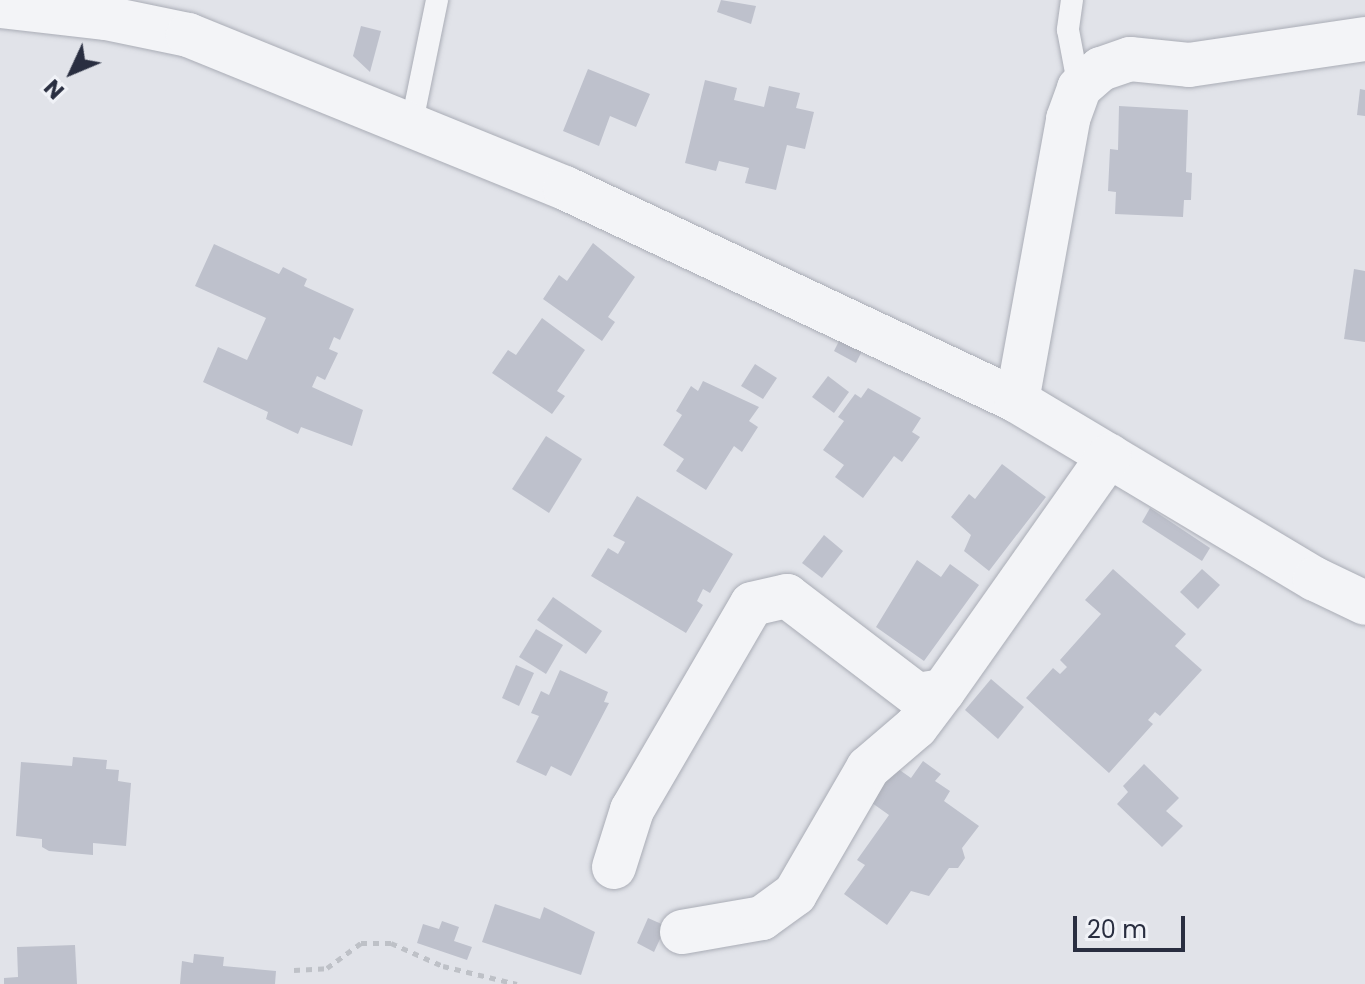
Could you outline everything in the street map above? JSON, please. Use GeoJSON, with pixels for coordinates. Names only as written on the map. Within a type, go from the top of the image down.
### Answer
{"type":"FeatureCollection","features":[{"type":"Feature","properties":{"kind":"street"},"geometry":{"type":"LineString","coordinates":[[0,6],[106,18],[188,35],[412,122],[1017,401],[1315,579],[1365,603]]}},
{"type":"Feature","properties":{"kind":"street"},"geometry":{"type":"LineString","coordinates":[[1017,401],[1068,119],[1079,88],[1101,69],[1130,59],[1189,65],[1365,39]]}},
{"type":"Feature","properties":{"kind":"street"},"geometry":{"type":"LineString","coordinates":[[682,932],[762,918],[795,894],[868,768],[916,727],[1109,456]]}},
{"type":"Feature","properties":{"kind":"street"},"geometry":{"type":"LineString","coordinates":[[614,867],[632,810],[752,604],[787,596],[917,695],[943,691]]}},
{"type":"Feature","properties":{"kind":"lane"},"geometry":{"type":"LineString","coordinates":[[412,122],[437,0]]}},
{"type":"Feature","properties":{"kind":"lane"},"geometry":{"type":"LineString","coordinates":[[1072,0],[1068,30],[1079,88]]}},
{"type":"Feature","properties":{"kind":"path"},"geometry":{"type":"LineString","coordinates":[[294,970],[327,968],[361,943],[391,943],[443,966],[517,984]]}},
{"type":"Feature","properties":{"kind":"building"},"geometry":{"type":"Polygon","coordinates":[[[721,0],[756,6],[751,24],[717,12],[721,0]]]}},
{"type":"Feature","properties":{"kind":"building"},"geometry":{"type":"Polygon","coordinates":[[[361,26],[381,31],[370,72],[353,56],[361,26]]]}},
{"type":"Feature","properties":{"kind":"building"},"geometry":{"type":"Polygon","coordinates":[[[588,69],[650,94],[636,127],[610,116],[599,146],[563,131],[588,69]]]}},
{"type":"Feature","properties":{"kind":"building"},"geometry":{"type":"Polygon","coordinates":[[[705,80],[737,88],[734,100],[764,107],[769,86],[800,93],[796,108],[814,112],[805,149],[787,145],[776,190],[745,183],[749,168],[719,161],[716,171],[685,163],[705,80]]]}},
{"type":"Feature","properties":{"kind":"building"},"geometry":{"type":"Polygon","coordinates":[[[1360,89],[1365,90],[1365,116],[1357,115],[1360,89]]]}},
{"type":"Feature","properties":{"kind":"building"},"geometry":{"type":"Polygon","coordinates":[[[1119,106],[1188,110],[1186,172],[1192,173],[1191,200],[1184,200],[1183,217],[1115,214],[1116,192],[1108,191],[1110,149],[1118,150],[1119,106]]]}},
{"type":"Feature","properties":{"kind":"building"},"geometry":{"type":"Polygon","coordinates":[[[593,243],[635,277],[608,317],[615,322],[602,341],[543,299],[559,275],[567,281],[593,243]]]}},
{"type":"Feature","properties":{"kind":"building"},"geometry":{"type":"Polygon","coordinates":[[[214,244],[279,274],[283,267],[307,279],[304,286],[354,309],[340,340],[334,337],[329,349],[338,353],[325,380],[317,376],[312,387],[363,410],[352,446],[301,427],[298,434],[266,419],[268,412],[203,382],[218,347],[247,360],[266,318],[195,286],[214,244]]]}},
{"type":"Feature","properties":{"kind":"building"},"geometry":{"type":"Polygon","coordinates":[[[1354,269],[1365,271],[1365,342],[1344,339],[1354,269]]]}},
{"type":"Feature","properties":{"kind":"building"},"geometry":{"type":"Polygon","coordinates":[[[542,318],[585,350],[557,391],[565,396],[552,414],[492,373],[508,350],[516,355],[542,318]]]}},
{"type":"Feature","properties":{"kind":"building"},"geometry":{"type":"Polygon","coordinates":[[[841,337],[863,349],[856,363],[834,351],[841,337]]]}},
{"type":"Feature","properties":{"kind":"building"},"geometry":{"type":"Polygon","coordinates":[[[755,364],[777,378],[763,399],[741,386],[755,364]]]}},
{"type":"Feature","properties":{"kind":"building"},"geometry":{"type":"Polygon","coordinates":[[[828,376],[849,392],[834,413],[812,397],[828,376]]]}},
{"type":"Feature","properties":{"kind":"building"},"geometry":{"type":"Polygon","coordinates":[[[703,381],[759,407],[749,421],[758,427],[742,452],[734,446],[706,490],[676,471],[684,459],[663,445],[682,415],[676,411],[691,386],[698,391],[703,381]]]}},
{"type":"Feature","properties":{"kind":"building"},"geometry":{"type":"Polygon","coordinates":[[[868,388],[921,418],[912,432],[920,437],[902,462],[894,456],[863,498],[835,477],[844,465],[823,450],[844,421],[838,417],[855,394],[861,398],[868,388]]]}},
{"type":"Feature","properties":{"kind":"building"},"geometry":{"type":"Polygon","coordinates":[[[546,436],[582,459],[549,513],[512,489],[546,436]]]}},
{"type":"Feature","properties":{"kind":"building"},"geometry":{"type":"Polygon","coordinates":[[[1002,464],[1046,497],[989,571],[964,551],[971,535],[951,517],[969,494],[975,499],[1002,464]]]}},
{"type":"Feature","properties":{"kind":"building"},"geometry":{"type":"Polygon","coordinates":[[[637,496],[733,554],[710,593],[703,589],[697,601],[703,605],[686,633],[591,576],[608,548],[618,554],[625,542],[613,536],[637,496]]]}},
{"type":"Feature","properties":{"kind":"building"},"geometry":{"type":"Polygon","coordinates":[[[1150,508],[1210,548],[1202,561],[1142,522],[1150,508]]]}},
{"type":"Feature","properties":{"kind":"building"},"geometry":{"type":"Polygon","coordinates":[[[824,535],[843,551],[822,578],[802,563],[824,535]]]}},
{"type":"Feature","properties":{"kind":"building"},"geometry":{"type":"Polygon","coordinates":[[[917,560],[941,577],[950,564],[979,585],[924,661],[876,627],[917,560]]]}},
{"type":"Feature","properties":{"kind":"building"},"geometry":{"type":"Polygon","coordinates":[[[1113,569],[1186,634],[1175,646],[1202,670],[1160,716],[1155,712],[1148,720],[1153,724],[1109,773],[1026,698],[1053,668],[1060,674],[1067,667],[1060,660],[1101,614],[1085,600],[1113,569]]]}},
{"type":"Feature","properties":{"kind":"building"},"geometry":{"type":"Polygon","coordinates":[[[1202,569],[1220,585],[1198,609],[1180,592],[1202,569]]]}},
{"type":"Feature","properties":{"kind":"building"},"geometry":{"type":"Polygon","coordinates":[[[553,597],[602,631],[586,654],[537,620],[553,597]]]}},
{"type":"Feature","properties":{"kind":"building"},"geometry":{"type":"Polygon","coordinates":[[[536,629],[563,645],[546,674],[519,657],[536,629]]]}},
{"type":"Feature","properties":{"kind":"building"},"geometry":{"type":"Polygon","coordinates":[[[516,665],[534,673],[519,706],[502,698],[516,665]]]}},
{"type":"Feature","properties":{"kind":"building"},"geometry":{"type":"Polygon","coordinates":[[[560,670],[608,692],[604,702],[609,703],[571,776],[551,766],[546,776],[516,762],[539,716],[531,713],[541,691],[549,695],[560,670]]]}},
{"type":"Feature","properties":{"kind":"building"},"geometry":{"type":"Polygon","coordinates":[[[991,679],[1024,707],[998,739],[965,710],[991,679]]]}},
{"type":"Feature","properties":{"kind":"building"},"geometry":{"type":"Polygon","coordinates":[[[73,757],[107,760],[106,769],[119,770],[118,781],[131,783],[126,846],[93,843],[93,855],[49,851],[42,847],[42,839],[16,836],[21,762],[72,766],[73,757]]]}},
{"type":"Feature","properties":{"kind":"building"},"geometry":{"type":"Polygon","coordinates":[[[923,761],[941,774],[935,781],[950,791],[944,801],[979,826],[962,848],[965,858],[958,868],[949,868],[929,896],[911,891],[887,925],[844,894],[865,865],[857,860],[889,815],[865,798],[894,766],[911,778],[923,761]]]}},
{"type":"Feature","properties":{"kind":"building"},"geometry":{"type":"Polygon","coordinates":[[[1144,764],[1179,798],[1166,811],[1183,826],[1162,847],[1117,804],[1128,792],[1123,786],[1144,764]]]}},
{"type":"Feature","properties":{"kind":"building"},"geometry":{"type":"Polygon","coordinates":[[[495,904],[540,919],[544,907],[595,932],[581,975],[482,942],[495,904]]]}},
{"type":"Feature","properties":{"kind":"building"},"geometry":{"type":"Polygon","coordinates":[[[648,918],[666,926],[654,952],[637,943],[648,918]]]}},
{"type":"Feature","properties":{"kind":"building"},"geometry":{"type":"Polygon","coordinates":[[[442,921],[459,927],[454,941],[472,947],[467,960],[417,943],[423,924],[439,929],[442,921]]]}},
{"type":"Feature","properties":{"kind":"building"},"geometry":{"type":"Polygon","coordinates":[[[75,945],[77,984],[4,984],[4,978],[18,977],[17,947],[75,945]]]}},
{"type":"Feature","properties":{"kind":"building"},"geometry":{"type":"Polygon","coordinates":[[[194,954],[224,957],[223,966],[276,971],[275,984],[180,984],[182,961],[193,963],[194,954]]]}}]}
